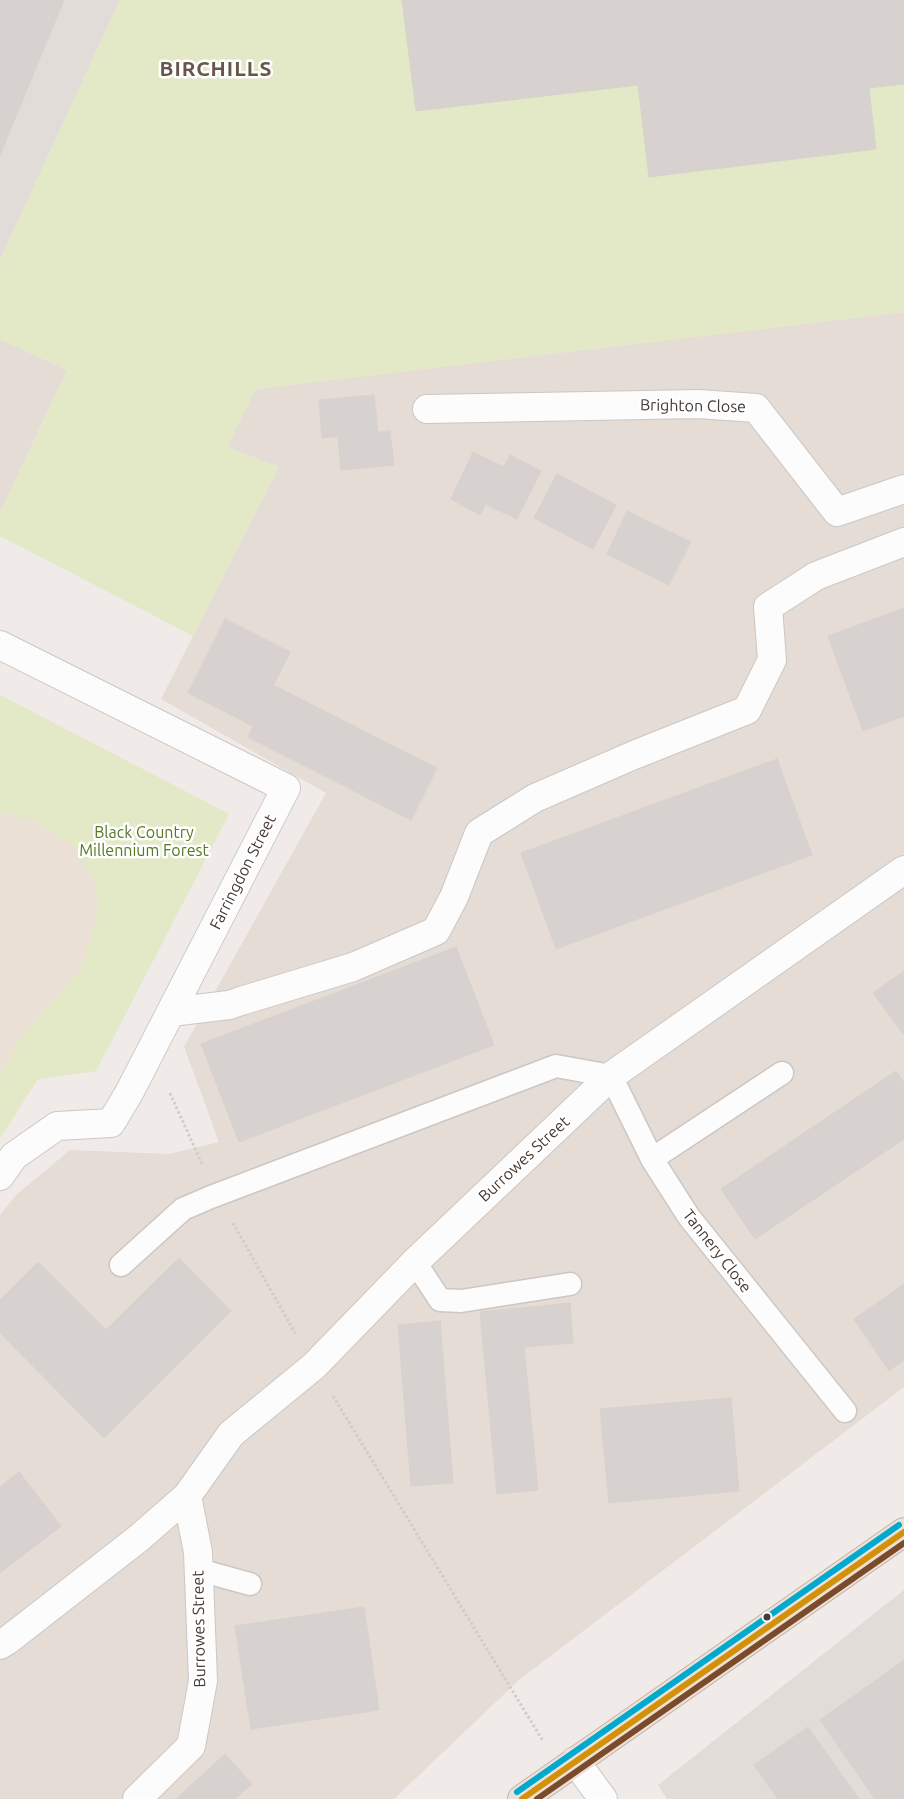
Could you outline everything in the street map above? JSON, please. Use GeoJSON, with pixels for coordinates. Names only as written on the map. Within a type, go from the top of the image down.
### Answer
{"type":"FeatureCollection","features":[{"type":"Feature","properties":{"kind":"highway"},"geometry":{"type":"LineString","coordinates":[[522,1799],[904,1532]]}},
{"type":"Feature","properties":{"kind":"street","name":"Brighton Close"},"geometry":{"type":"LineString","coordinates":[[427,409],[698,404],[756,408],[837,512],[904,489]]}},
{"type":"Feature","properties":{"kind":"street"},"geometry":{"type":"LineString","coordinates":[[170,1012],[241,1002],[353,967],[436,931],[454,896],[479,832],[535,798],[634,755],[746,710],[772,660],[768,607],[816,576],[904,542]]}},
{"type":"Feature","properties":{"kind":"street","name":"Farringdon Street"},"geometry":{"type":"LineString","coordinates":[[0,645],[286,788],[111,1123],[57,1126],[14,1156],[0,1176]]}},
{"type":"Feature","properties":{"kind":"street","name":"Burrowes Street"},"geometry":{"type":"LineString","coordinates":[[0,1645],[139,1538],[187,1496],[231,1434],[314,1366],[414,1262],[611,1076],[904,870]]}},
{"type":"Feature","properties":{"kind":"street","name":"Burrowes Street"},"geometry":{"type":"LineString","coordinates":[[137,1799],[190,1746],[203,1680],[198,1552],[187,1496]]}},
{"type":"Feature","properties":{"kind":"street"},"geometry":{"type":"LineString","coordinates":[[568,1766],[603,1799]]}},
{"type":"Feature","properties":{"kind":"lane"},"geometry":{"type":"LineString","coordinates":[[121,1265],[183,1208],[556,1066],[611,1076]]}},
{"type":"Feature","properties":{"kind":"lane"},"geometry":{"type":"LineString","coordinates":[[652,1159],[782,1073]]}},
{"type":"Feature","properties":{"kind":"lane","name":"Tannery Close"},"geometry":{"type":"LineString","coordinates":[[611,1076],[652,1159],[689,1217],[845,1411]]}},
{"type":"Feature","properties":{"kind":"lane"},"geometry":{"type":"LineString","coordinates":[[414,1262],[440,1300],[461,1301],[570,1284]]}},
{"type":"Feature","properties":{"kind":"lane"},"geometry":{"type":"LineString","coordinates":[[199,1570],[250,1584]]}},
{"type":"Feature","properties":{"kind":"path"},"geometry":{"type":"LineString","coordinates":[[150,1051],[217,1196],[314,1366],[568,1766]]}},
{"type":"Feature","properties":{"kind":"shaded area"},"geometry":{"type":"Polygon","coordinates":[[[0,0],[120,0],[0,260],[0,0]]]}},
{"type":"Feature","properties":{"kind":"shaded area"},"geometry":{"type":"Polygon","coordinates":[[[904,312],[904,1387],[519,1680],[394,1799],[0,1799],[0,1215],[16,1195],[70,1150],[169,1154],[219,1142],[184,1047],[326,793],[161,699],[279,467],[227,447],[255,389],[904,312]]]}},
{"type":"Feature","properties":{"kind":"shaded area"},"geometry":{"type":"Polygon","coordinates":[[[0,339],[67,370],[0,513],[0,339]]]}},
{"type":"Feature","properties":{"kind":"shaded area","name":"Black Country Millennium Forest"},"geometry":{"type":"Polygon","coordinates":[[[0,695],[229,814],[96,1071],[38,1079],[0,1138],[0,695]]]}},
{"type":"Feature","properties":{"kind":"shaded area"},"geometry":{"type":"Polygon","coordinates":[[[904,1590],[904,1799],[667,1799],[658,1785],[904,1590]]]}},
{"type":"Feature","properties":{"kind":"green space"},"geometry":{"type":"Polygon","coordinates":[[[120,0],[904,0],[904,312],[256,389],[227,447],[279,467],[193,636],[0,536],[0,513],[67,370],[0,339],[0,260],[120,0]]]}},
{"type":"Feature","properties":{"kind":"green space","name":"Black Country Millennium Forest"},"geometry":{"type":"Polygon","coordinates":[[[0,695],[229,814],[96,1071],[38,1079],[0,1138],[0,1077],[19,1039],[80,971],[98,911],[95,882],[74,847],[33,820],[0,812],[0,695]]]}},
{"type":"Feature","properties":{"kind":"building"},"geometry":{"type":"Polygon","coordinates":[[[0,0],[64,0],[0,155],[0,0]]]}},
{"type":"Feature","properties":{"kind":"building"},"geometry":{"type":"Polygon","coordinates":[[[402,0],[904,0],[904,84],[869,88],[876,149],[649,177],[638,85],[416,111],[402,0]]]}},
{"type":"Feature","properties":{"kind":"building"},"geometry":{"type":"Polygon","coordinates":[[[374,395],[378,432],[322,438],[319,400],[374,395]]]}},
{"type":"Feature","properties":{"kind":"building"},"geometry":{"type":"Polygon","coordinates":[[[390,431],[394,465],[341,470],[338,436],[390,431]]]}},
{"type":"Feature","properties":{"kind":"building"},"geometry":{"type":"Polygon","coordinates":[[[473,452],[504,467],[480,515],[451,499],[473,452]]]}},
{"type":"Feature","properties":{"kind":"building"},"geometry":{"type":"Polygon","coordinates":[[[510,455],[541,471],[517,519],[485,504],[510,455]]]}},
{"type":"Feature","properties":{"kind":"building"},"geometry":{"type":"Polygon","coordinates":[[[557,474],[616,505],[593,549],[534,518],[557,474]]]}},
{"type":"Feature","properties":{"kind":"building"},"geometry":{"type":"Polygon","coordinates":[[[627,511],[691,542],[669,585],[607,554],[627,511]]]}},
{"type":"Feature","properties":{"kind":"building"},"geometry":{"type":"Polygon","coordinates":[[[904,608],[904,716],[863,731],[828,636],[904,608]]]}},
{"type":"Feature","properties":{"kind":"building"},"geometry":{"type":"Polygon","coordinates":[[[225,619],[290,652],[253,726],[188,693],[225,619]]]}},
{"type":"Feature","properties":{"kind":"building"},"geometry":{"type":"Polygon","coordinates":[[[273,685],[437,768],[411,820],[248,737],[273,685]]]}},
{"type":"Feature","properties":{"kind":"building"},"geometry":{"type":"Polygon","coordinates":[[[777,759],[812,855],[556,949],[521,853],[777,759]]]}},
{"type":"Feature","properties":{"kind":"building"},"geometry":{"type":"Polygon","coordinates":[[[456,947],[494,1045],[239,1142],[201,1044],[456,947]]]}},
{"type":"Feature","properties":{"kind":"building"},"geometry":{"type":"Polygon","coordinates":[[[904,971],[904,1035],[873,993],[904,971]]]}},
{"type":"Feature","properties":{"kind":"building"},"geometry":{"type":"Polygon","coordinates":[[[896,1071],[904,1083],[904,1139],[755,1239],[721,1189],[896,1071]]]}},
{"type":"Feature","properties":{"kind":"building"},"geometry":{"type":"Polygon","coordinates":[[[179,1258],[231,1311],[104,1438],[0,1333],[0,1300],[38,1262],[106,1330],[179,1258]]]}},
{"type":"Feature","properties":{"kind":"building"},"geometry":{"type":"Polygon","coordinates":[[[904,1284],[904,1360],[889,1371],[854,1319],[904,1284]]]}},
{"type":"Feature","properties":{"kind":"building"},"geometry":{"type":"Polygon","coordinates":[[[570,1303],[573,1343],[524,1347],[538,1490],[497,1494],[480,1312],[570,1303]]]}},
{"type":"Feature","properties":{"kind":"building"},"geometry":{"type":"Polygon","coordinates":[[[440,1321],[453,1483],[411,1486],[398,1325],[440,1321]]]}},
{"type":"Feature","properties":{"kind":"building"},"geometry":{"type":"Polygon","coordinates":[[[731,1398],[739,1491],[609,1503],[600,1409],[731,1398]]]}},
{"type":"Feature","properties":{"kind":"building"},"geometry":{"type":"Polygon","coordinates":[[[19,1472],[61,1526],[0,1573],[0,1487],[19,1472]]]}},
{"type":"Feature","properties":{"kind":"building"},"geometry":{"type":"Polygon","coordinates":[[[364,1607],[379,1710],[251,1729],[235,1626],[364,1607]]]}},
{"type":"Feature","properties":{"kind":"building"},"geometry":{"type":"Polygon","coordinates":[[[904,1660],[904,1722],[875,1681],[904,1660]]]}},
{"type":"Feature","properties":{"kind":"building"},"geometry":{"type":"Polygon","coordinates":[[[875,1681],[904,1722],[904,1799],[875,1799],[820,1720],[875,1681]]]}},
{"type":"Feature","properties":{"kind":"building"},"geometry":{"type":"Polygon","coordinates":[[[808,1727],[859,1799],[778,1799],[754,1765],[808,1727]]]}},
{"type":"Feature","properties":{"kind":"building"},"geometry":{"type":"Polygon","coordinates":[[[225,1754],[252,1784],[235,1799],[176,1799],[225,1754]]]}},
{"type":"Feature","properties":{"kind":"transit line"},"geometry":{"type":"LineString","coordinates":[[517,1792],[899,1525]]}},
{"type":"Feature","properties":{"kind":"transit line"},"geometry":{"type":"LineString","coordinates":[[522,1799],[904,1532]]}},
{"type":"Feature","properties":{"kind":"transit line"},"geometry":{"type":"LineString","coordinates":[[537,1799],[904,1543]]}},
{"type":"Feature","properties":{"kind":"district","name":"BIRCHILLS"},"geometry":{"type":"Point","coordinates":[216,69]}}]}
